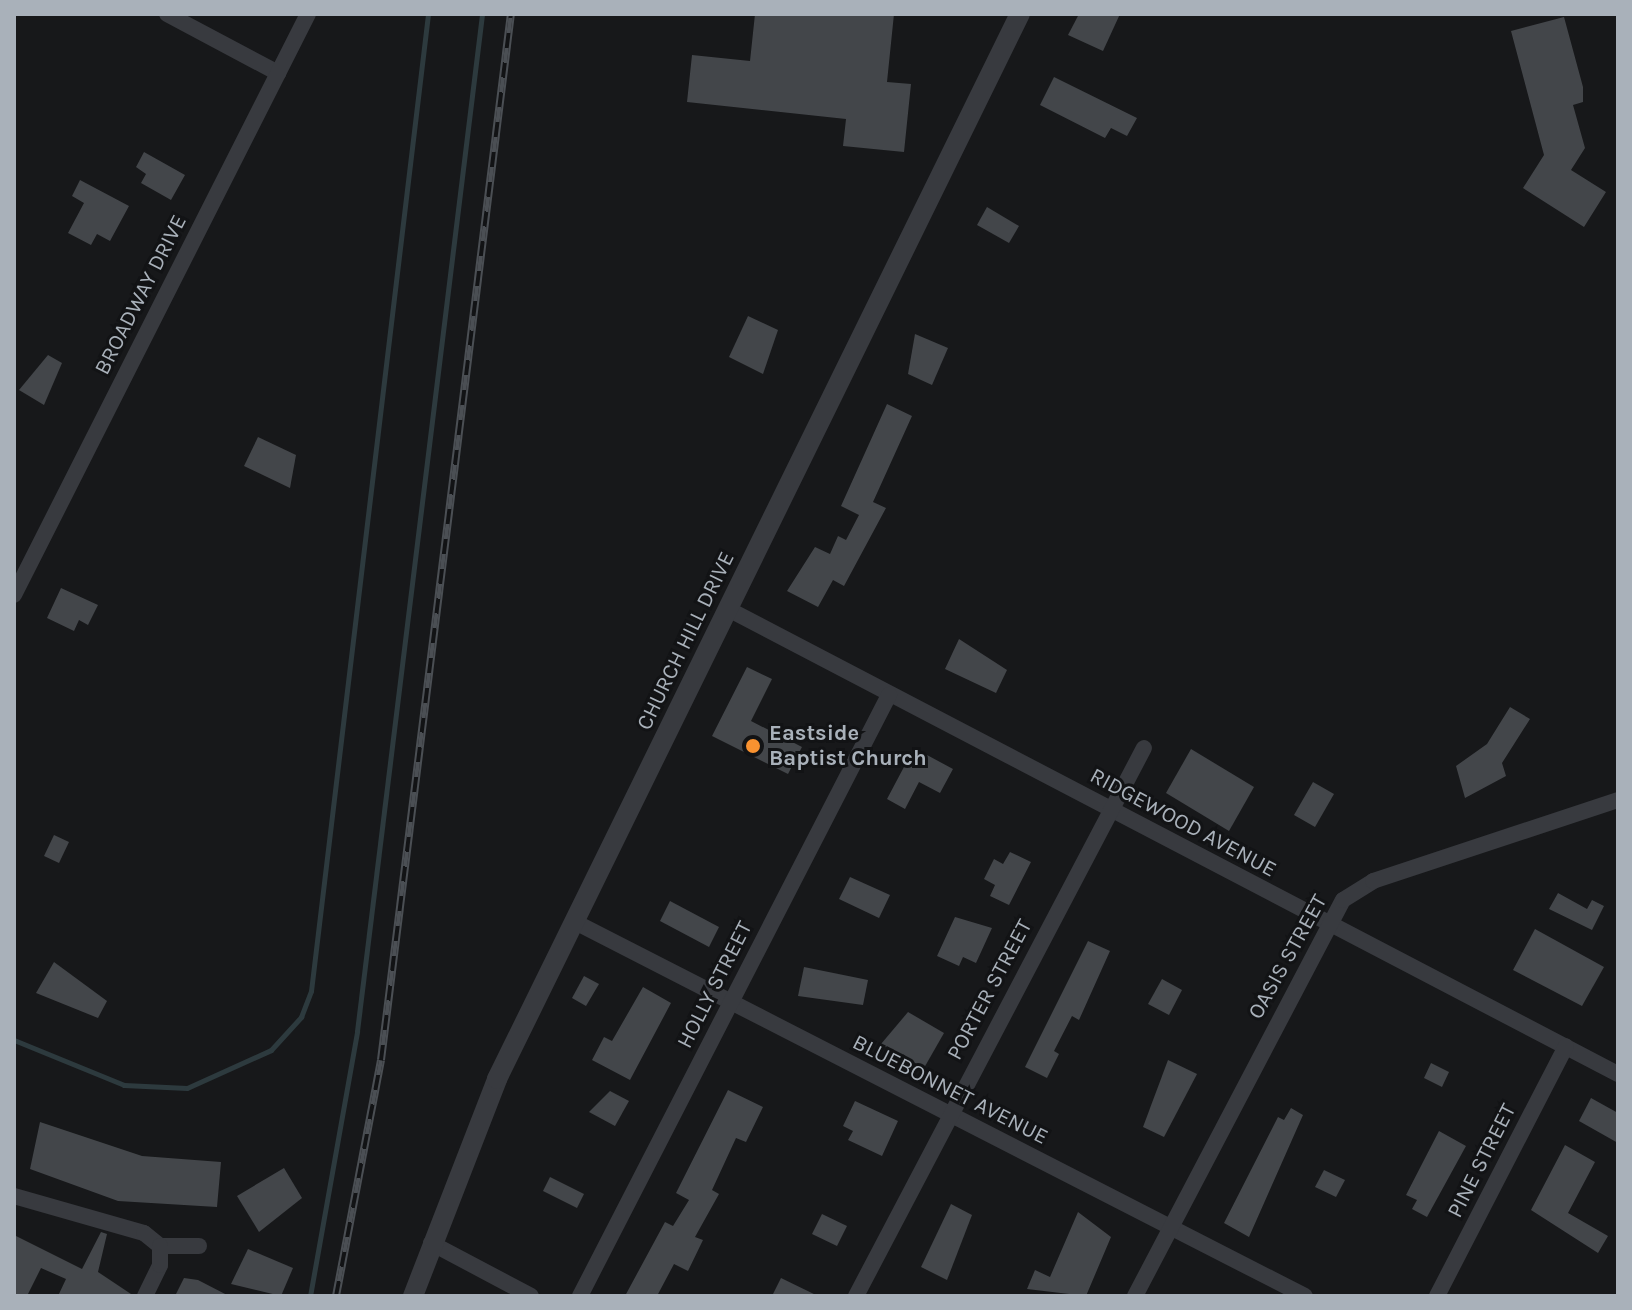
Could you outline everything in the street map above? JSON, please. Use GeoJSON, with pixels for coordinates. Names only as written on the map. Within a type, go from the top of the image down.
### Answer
{"type":"FeatureCollection","features":[{"type":"Feature","properties":{"kind":"street"},"geometry":{"type":"LineString","coordinates":[[167,14],[278,73]]}},
{"type":"Feature","properties":{"kind":"street","name":"BROADWAY DRIVE"},"geometry":{"type":"LineString","coordinates":[[14,595],[308,14]]}},
{"type":"Feature","properties":{"kind":"street","name":"CHURCH HILL DRIVE"},"geometry":{"type":"LineString","coordinates":[[413,1296],[497,1079],[1020,14]]}},
{"type":"Feature","properties":{"kind":"street","name":"RIDGEWOOD AVENUE"},"geometry":{"type":"LineString","coordinates":[[728,609],[1111,808],[1326,925],[1618,1074]]}},
{"type":"Feature","properties":{"kind":"street","name":"HOLLY STREET"},"geometry":{"type":"LineString","coordinates":[[580,1296],[889,695]]}},
{"type":"Feature","properties":{"kind":"street","name":"PORTER STREET"},"geometry":{"type":"LineString","coordinates":[[856,1296],[1144,748]]}},
{"type":"Feature","properties":{"kind":"street","name":"OASIS STREET"},"geometry":{"type":"LineString","coordinates":[[1135,1296],[1326,925],[1343,900],[1373,881],[1618,800]]}},
{"type":"Feature","properties":{"kind":"street","name":"BLUEBONNET AVENUE"},"geometry":{"type":"LineString","coordinates":[[575,922],[1305,1296]]}},
{"type":"Feature","properties":{"kind":"street","name":"PINE STREET"},"geometry":{"type":"LineString","coordinates":[[1437,1296],[1566,1046]]}},
{"type":"Feature","properties":{"kind":"street"},"geometry":{"type":"LineString","coordinates":[[14,1196],[144,1233],[160,1246],[199,1246]]}},
{"type":"Feature","properties":{"kind":"street"},"geometry":{"type":"LineString","coordinates":[[431,1243],[531,1296]]}},
{"type":"Feature","properties":{"kind":"street"},"geometry":{"type":"LineString","coordinates":[[145,1296],[160,1265],[160,1246]]}},
{"type":"Feature","properties":{"kind":"building"},"geometry":{"type":"Polygon","coordinates":[[[755,14],[894,14],[887,82],[911,84],[904,152],[843,146],[846,119],[687,102],[692,55],[750,61],[755,14]]]}},
{"type":"Feature","properties":{"kind":"building"},"geometry":{"type":"Polygon","coordinates":[[[1079,14],[1120,14],[1103,51],[1068,35],[1079,14]]]}},
{"type":"Feature","properties":{"kind":"building"},"geometry":{"type":"Polygon","coordinates":[[[1564,17],[1583,87],[1583,102],[1573,105],[1585,148],[1571,170],[1606,192],[1584,227],[1523,188],[1544,155],[1511,31],[1564,17]]]}},
{"type":"Feature","properties":{"kind":"building"},"geometry":{"type":"Polygon","coordinates":[[[1054,77],[1137,118],[1127,136],[1111,128],[1105,138],[1040,105],[1054,77]]]}},
{"type":"Feature","properties":{"kind":"building"},"geometry":{"type":"Polygon","coordinates":[[[144,152],[185,175],[171,200],[141,183],[146,174],[136,167],[144,152]]]}},
{"type":"Feature","properties":{"kind":"building"},"geometry":{"type":"Polygon","coordinates":[[[80,180],[129,206],[110,241],[97,234],[91,245],[68,233],[84,203],[72,196],[80,180]]]}},
{"type":"Feature","properties":{"kind":"building"},"geometry":{"type":"Polygon","coordinates":[[[987,207],[1019,226],[1009,243],[977,225],[987,207]]]}},
{"type":"Feature","properties":{"kind":"building"},"geometry":{"type":"Polygon","coordinates":[[[748,316],[778,330],[763,374],[729,357],[748,316]]]}},
{"type":"Feature","properties":{"kind":"building"},"geometry":{"type":"Polygon","coordinates":[[[915,334],[948,348],[932,385],[908,374],[915,334]]]}},
{"type":"Feature","properties":{"kind":"building"},"geometry":{"type":"Polygon","coordinates":[[[48,355],[62,363],[44,405],[19,390],[48,355]]]}},
{"type":"Feature","properties":{"kind":"building"},"geometry":{"type":"Polygon","coordinates":[[[887,404],[912,416],[873,502],[886,508],[844,586],[833,580],[818,607],[787,591],[815,547],[830,554],[838,536],[846,540],[859,515],[841,506],[887,404]]]}},
{"type":"Feature","properties":{"kind":"building"},"geometry":{"type":"Polygon","coordinates":[[[258,437],[296,455],[290,488],[244,466],[258,437]]]}},
{"type":"Feature","properties":{"kind":"building"},"geometry":{"type":"Polygon","coordinates":[[[61,588],[98,605],[88,625],[79,620],[74,631],[47,618],[61,588]]]}},
{"type":"Feature","properties":{"kind":"building"},"geometry":{"type":"Polygon","coordinates":[[[959,639],[1007,670],[996,693],[945,669],[959,639]]]}},
{"type":"Feature","properties":{"kind":"building"},"geometry":{"type":"Polygon","coordinates":[[[747,667],[772,679],[751,721],[802,747],[788,774],[712,736],[747,667]]]}},
{"type":"Feature","properties":{"kind":"building"},"geometry":{"type":"Polygon","coordinates":[[[1510,707],[1530,719],[1502,763],[1506,776],[1465,798],[1456,766],[1487,744],[1510,707]]]}},
{"type":"Feature","properties":{"kind":"building"},"geometry":{"type":"Polygon","coordinates":[[[914,748],[953,769],[940,793],[919,782],[905,809],[887,799],[914,748]]]}},
{"type":"Feature","properties":{"kind":"building"},"geometry":{"type":"Polygon","coordinates":[[[1191,749],[1254,787],[1229,831],[1166,793],[1191,749]]]}},
{"type":"Feature","properties":{"kind":"building"},"geometry":{"type":"Polygon","coordinates":[[[1313,782],[1334,794],[1315,827],[1294,815],[1313,782]]]}},
{"type":"Feature","properties":{"kind":"building"},"geometry":{"type":"Polygon","coordinates":[[[54,835],[69,842],[59,863],[44,856],[54,835]]]}},
{"type":"Feature","properties":{"kind":"building"},"geometry":{"type":"Polygon","coordinates":[[[1010,852],[1031,862],[1009,905],[990,896],[995,885],[984,879],[994,859],[1003,864],[1010,852]]]}},
{"type":"Feature","properties":{"kind":"building"},"geometry":{"type":"Polygon","coordinates":[[[850,877],[890,895],[879,918],[839,899],[850,877]]]}},
{"type":"Feature","properties":{"kind":"building"},"geometry":{"type":"Polygon","coordinates":[[[1558,893],[1587,909],[1592,900],[1604,906],[1592,930],[1549,909],[1558,893]]]}},
{"type":"Feature","properties":{"kind":"building"},"geometry":{"type":"Polygon","coordinates":[[[670,901],[719,927],[709,947],[660,921],[670,901]]]}},
{"type":"Feature","properties":{"kind":"building"},"geometry":{"type":"Polygon","coordinates":[[[955,917],[992,928],[976,963],[963,957],[959,966],[937,956],[955,917]]]}},
{"type":"Feature","properties":{"kind":"building"},"geometry":{"type":"Polygon","coordinates":[[[1535,929],[1604,967],[1582,1006],[1513,970],[1535,929]]]}},
{"type":"Feature","properties":{"kind":"building"},"geometry":{"type":"Polygon","coordinates":[[[1088,941],[1110,951],[1079,1020],[1072,1016],[1054,1051],[1059,1054],[1047,1078],[1025,1067],[1088,941]]]}},
{"type":"Feature","properties":{"kind":"building"},"geometry":{"type":"Polygon","coordinates":[[[54,962],[107,1001],[98,1018],[36,993],[54,962]]]}},
{"type":"Feature","properties":{"kind":"building"},"geometry":{"type":"Polygon","coordinates":[[[804,967],[868,980],[863,1005],[798,996],[804,967]]]}},
{"type":"Feature","properties":{"kind":"building"},"geometry":{"type":"Polygon","coordinates":[[[584,976],[599,984],[586,1006],[572,998],[584,976]]]}},
{"type":"Feature","properties":{"kind":"building"},"geometry":{"type":"Polygon","coordinates":[[[1162,979],[1182,990],[1169,1015],[1148,1004],[1162,979]]]}},
{"type":"Feature","properties":{"kind":"building"},"geometry":{"type":"Polygon","coordinates":[[[643,987],[671,1003],[630,1080],[592,1060],[604,1037],[612,1041],[643,987]]]}},
{"type":"Feature","properties":{"kind":"building"},"geometry":{"type":"Polygon","coordinates":[[[908,1012],[944,1033],[924,1068],[881,1044],[908,1012]]]}},
{"type":"Feature","properties":{"kind":"building"},"geometry":{"type":"Polygon","coordinates":[[[1168,1060],[1197,1074],[1164,1137],[1143,1127],[1168,1060]]]}},
{"type":"Feature","properties":{"kind":"building"},"geometry":{"type":"Polygon","coordinates":[[[1431,1063],[1449,1072],[1442,1087],[1424,1078],[1431,1063]]]}},
{"type":"Feature","properties":{"kind":"building"},"geometry":{"type":"Polygon","coordinates":[[[728,1090],[763,1107],[746,1142],[736,1138],[712,1190],[719,1194],[695,1237],[703,1240],[688,1271],[674,1264],[657,1296],[625,1296],[665,1222],[673,1226],[689,1200],[676,1193],[728,1090]]]}},
{"type":"Feature","properties":{"kind":"building"},"geometry":{"type":"Polygon","coordinates":[[[610,1091],[629,1101],[615,1126],[589,1112],[610,1091]]]}},
{"type":"Feature","properties":{"kind":"building"},"geometry":{"type":"Polygon","coordinates":[[[1591,1098],[1618,1113],[1618,1143],[1579,1121],[1591,1098]]]}},
{"type":"Feature","properties":{"kind":"building"},"geometry":{"type":"Polygon","coordinates":[[[855,1101],[898,1121],[882,1156],[848,1140],[853,1131],[843,1126],[855,1101]]]}},
{"type":"Feature","properties":{"kind":"building"},"geometry":{"type":"Polygon","coordinates":[[[1291,1108],[1303,1115],[1249,1237],[1224,1223],[1278,1117],[1284,1120],[1291,1108]]]}},
{"type":"Feature","properties":{"kind":"building"},"geometry":{"type":"Polygon","coordinates":[[[40,1122],[142,1156],[221,1162],[217,1207],[118,1201],[30,1169],[40,1122]]]}},
{"type":"Feature","properties":{"kind":"building"},"geometry":{"type":"Polygon","coordinates":[[[1439,1131],[1466,1146],[1427,1217],[1412,1209],[1417,1200],[1406,1195],[1439,1131]]]}},
{"type":"Feature","properties":{"kind":"building"},"geometry":{"type":"Polygon","coordinates":[[[1565,1145],[1595,1162],[1568,1213],[1608,1236],[1598,1253],[1531,1210],[1565,1145]]]}},
{"type":"Feature","properties":{"kind":"building"},"geometry":{"type":"Polygon","coordinates":[[[284,1168],[302,1198],[259,1232],[237,1196],[284,1168]]]}},
{"type":"Feature","properties":{"kind":"building"},"geometry":{"type":"Polygon","coordinates":[[[1324,1170],[1345,1180],[1336,1197],[1315,1187],[1324,1170]]]}},
{"type":"Feature","properties":{"kind":"building"},"geometry":{"type":"Polygon","coordinates":[[[550,1177],[584,1194],[577,1208],[543,1191],[550,1177]]]}},
{"type":"Feature","properties":{"kind":"building"},"geometry":{"type":"Polygon","coordinates":[[[951,1204],[972,1215],[947,1280],[921,1267],[951,1204]]]}},
{"type":"Feature","properties":{"kind":"building"},"geometry":{"type":"Polygon","coordinates":[[[1078,1212],[1111,1237],[1086,1296],[1027,1289],[1035,1270],[1050,1277],[1078,1212]]]}},
{"type":"Feature","properties":{"kind":"building"},"geometry":{"type":"Polygon","coordinates":[[[822,1214],[847,1226],[837,1246],[812,1234],[822,1214]]]}},
{"type":"Feature","properties":{"kind":"building"},"geometry":{"type":"Polygon","coordinates":[[[101,1232],[107,1234],[98,1272],[134,1296],[58,1296],[66,1279],[41,1268],[27,1296],[14,1296],[14,1235],[82,1269],[101,1232]]]}},
{"type":"Feature","properties":{"kind":"building"},"geometry":{"type":"Polygon","coordinates":[[[248,1249],[293,1268],[281,1296],[231,1284],[248,1249]]]}},
{"type":"Feature","properties":{"kind":"building"},"geometry":{"type":"Polygon","coordinates":[[[184,1278],[198,1280],[229,1296],[175,1296],[184,1278]]]}},
{"type":"Feature","properties":{"kind":"building"},"geometry":{"type":"Polygon","coordinates":[[[781,1278],[818,1296],[772,1296],[781,1278]]]}},
{"type":"Feature","properties":{"kind":"waterway"},"geometry":{"type":"LineString","coordinates":[[14,1040],[124,1085],[187,1088],[271,1050],[301,1017],[311,991],[428,14]]}},
{"type":"Feature","properties":{"kind":"waterway"},"geometry":{"type":"LineString","coordinates":[[310,1296],[357,1031],[482,14]]}},
{"type":"Feature","properties":{"kind":"railway"},"geometry":{"type":"LineString","coordinates":[[336,1296],[381,1060],[511,14]]}},
{"type":"Feature","properties":{"kind":"place","name":"Eastside Baptist Church"},"geometry":{"type":"Point","coordinates":[753,746]}}]}
